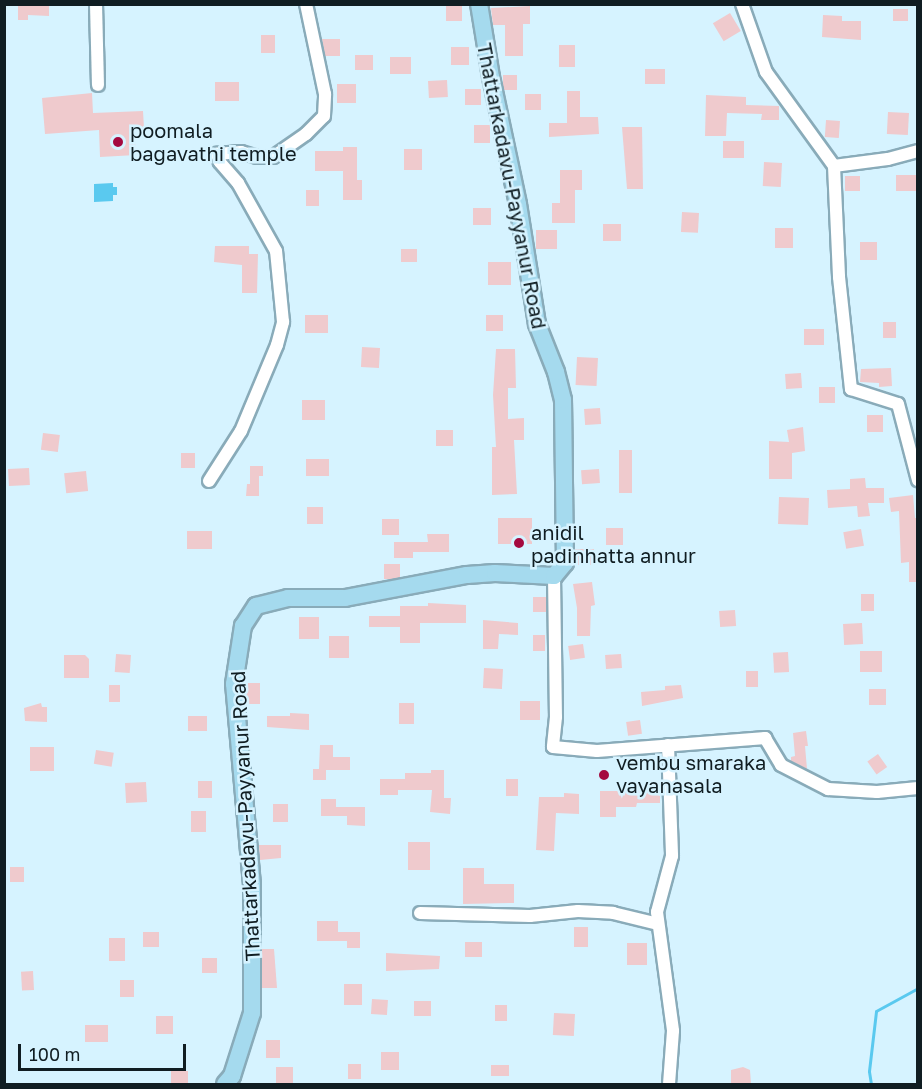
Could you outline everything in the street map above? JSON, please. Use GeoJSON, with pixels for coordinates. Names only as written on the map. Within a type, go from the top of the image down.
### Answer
{"type":"FeatureCollection","features":[{"type":"Feature","properties":{"kind":"main road","name":"Thattarkadavu-Payyanur Road"},"geometry":{"type":"LineString","coordinates":[[225,1084],[232,1076],[252,1013],[252,885],[234,684],[243,626],[256,606],[288,598],[345,598],[467,575],[495,573],[554,576],[565,563],[562,400],[556,372],[537,324],[518,204],[483,37],[479,4]]}},
{"type":"Feature","properties":{"kind":"street"},"geometry":{"type":"LineString","coordinates":[[96,4],[98,85]]}},
{"type":"Feature","properties":{"kind":"street"},"geometry":{"type":"LineString","coordinates":[[208,481],[241,431],[277,345],[283,322],[276,252],[238,183],[220,162],[217,154],[240,152],[257,157],[273,157],[306,135],[324,116],[326,93],[306,4]]}},
{"type":"Feature","properties":{"kind":"street"},"geometry":{"type":"LineString","coordinates":[[742,4],[766,72],[834,166],[839,277],[850,389],[898,404],[918,480]]}},
{"type":"Feature","properties":{"kind":"street"},"geometry":{"type":"LineString","coordinates":[[834,166],[888,159],[918,151]]}},
{"type":"Feature","properties":{"kind":"street"},"geometry":{"type":"LineString","coordinates":[[554,576],[556,717],[553,747],[597,751],[765,738],[781,765],[828,789],[878,792],[918,788]]}},
{"type":"Feature","properties":{"kind":"street"},"geometry":{"type":"LineString","coordinates":[[668,745],[672,856],[657,912],[673,1031],[669,1084]]}},
{"type":"Feature","properties":{"kind":"street"},"geometry":{"type":"LineString","coordinates":[[420,913],[530,916],[578,911],[612,913],[658,924]]}},
{"type":"Feature","properties":{"kind":"water"},"geometry":{"type":"Polygon","coordinates":[[[113,183],[113,187],[117,187],[117,195],[113,195],[113,201],[94,202],[94,184],[113,183]]]}},
{"type":"Feature","properties":{"kind":"building"},"geometry":{"type":"Polygon","coordinates":[[[49,4],[49,16],[28,15],[28,20],[18,20],[18,5],[49,4]]]}},
{"type":"Feature","properties":{"kind":"building"},"geometry":{"type":"Polygon","coordinates":[[[446,4],[462,4],[462,21],[446,21],[446,4]]]}},
{"type":"Feature","properties":{"kind":"building"},"geometry":{"type":"Polygon","coordinates":[[[530,6],[530,24],[523,24],[523,56],[505,56],[505,25],[493,25],[491,8],[530,6]]]}},
{"type":"Feature","properties":{"kind":"building"},"geometry":{"type":"Polygon","coordinates":[[[893,9],[908,9],[908,21],[893,21],[893,9]]]}},
{"type":"Feature","properties":{"kind":"building"},"geometry":{"type":"Polygon","coordinates":[[[730,13],[741,31],[724,41],[713,23],[730,13]]]}},
{"type":"Feature","properties":{"kind":"building"},"geometry":{"type":"Polygon","coordinates":[[[823,15],[842,16],[842,21],[861,21],[861,40],[822,37],[823,15]]]}},
{"type":"Feature","properties":{"kind":"building"},"geometry":{"type":"Polygon","coordinates":[[[261,35],[275,35],[275,53],[261,53],[261,35]]]}},
{"type":"Feature","properties":{"kind":"building"},"geometry":{"type":"Polygon","coordinates":[[[322,39],[340,39],[340,56],[325,56],[322,39]]]}},
{"type":"Feature","properties":{"kind":"building"},"geometry":{"type":"Polygon","coordinates":[[[559,45],[575,45],[575,67],[559,67],[559,45]]]}},
{"type":"Feature","properties":{"kind":"building"},"geometry":{"type":"Polygon","coordinates":[[[451,47],[469,47],[469,65],[451,65],[451,47]]]}},
{"type":"Feature","properties":{"kind":"building"},"geometry":{"type":"Polygon","coordinates":[[[355,55],[373,55],[373,70],[355,70],[355,55]]]}},
{"type":"Feature","properties":{"kind":"building"},"geometry":{"type":"Polygon","coordinates":[[[390,57],[411,57],[411,74],[390,74],[390,57]]]}},
{"type":"Feature","properties":{"kind":"building"},"geometry":{"type":"Polygon","coordinates":[[[645,69],[665,69],[665,84],[645,84],[645,69]]]}},
{"type":"Feature","properties":{"kind":"building"},"geometry":{"type":"Polygon","coordinates":[[[503,75],[517,75],[517,90],[503,90],[503,75]]]}},
{"type":"Feature","properties":{"kind":"building"},"geometry":{"type":"Polygon","coordinates":[[[447,80],[448,97],[429,98],[428,81],[447,80]]]}},
{"type":"Feature","properties":{"kind":"building"},"geometry":{"type":"Polygon","coordinates":[[[215,82],[239,82],[239,101],[215,101],[215,82]]]}},
{"type":"Feature","properties":{"kind":"building"},"geometry":{"type":"Polygon","coordinates":[[[337,84],[356,84],[356,103],[337,103],[337,84]]]}},
{"type":"Feature","properties":{"kind":"building"},"geometry":{"type":"Polygon","coordinates":[[[465,89],[481,89],[481,105],[465,105],[465,89]]]}},
{"type":"Feature","properties":{"kind":"building"},"geometry":{"type":"Polygon","coordinates":[[[567,91],[580,91],[580,117],[598,117],[599,134],[549,137],[549,123],[567,123],[567,91]]]}},
{"type":"Feature","properties":{"kind":"building"},"geometry":{"type":"Polygon","coordinates":[[[92,93],[93,113],[143,111],[144,128],[135,128],[136,155],[100,157],[99,130],[45,134],[42,98],[92,93]]]}},
{"type":"Feature","properties":{"kind":"building"},"geometry":{"type":"Polygon","coordinates":[[[525,94],[541,94],[541,110],[525,110],[525,94]]]}},
{"type":"Feature","properties":{"kind":"building"},"geometry":{"type":"Polygon","coordinates":[[[706,95],[746,97],[746,105],[779,106],[779,120],[761,120],[762,114],[727,113],[726,136],[705,136],[706,95]]]}},
{"type":"Feature","properties":{"kind":"building"},"geometry":{"type":"Polygon","coordinates":[[[888,112],[909,113],[908,135],[887,134],[888,112]]]}},
{"type":"Feature","properties":{"kind":"building"},"geometry":{"type":"Polygon","coordinates":[[[826,120],[840,121],[839,138],[825,137],[826,120]]]}},
{"type":"Feature","properties":{"kind":"building"},"geometry":{"type":"Polygon","coordinates":[[[474,125],[490,125],[490,143],[474,143],[474,125]]]}},
{"type":"Feature","properties":{"kind":"building"},"geometry":{"type":"Polygon","coordinates":[[[622,127],[642,127],[643,189],[627,189],[622,127]]]}},
{"type":"Feature","properties":{"kind":"building"},"geometry":{"type":"Polygon","coordinates":[[[723,141],[744,141],[744,158],[723,158],[723,141]]]}},
{"type":"Feature","properties":{"kind":"building"},"geometry":{"type":"Polygon","coordinates":[[[343,147],[357,147],[357,180],[362,180],[362,200],[343,200],[343,171],[315,171],[315,151],[343,151],[343,147]]]}},
{"type":"Feature","properties":{"kind":"building"},"geometry":{"type":"Polygon","coordinates":[[[404,149],[422,149],[422,170],[404,170],[404,149]]]}},
{"type":"Feature","properties":{"kind":"building"},"geometry":{"type":"Polygon","coordinates":[[[764,162],[782,163],[781,187],[763,186],[764,162]]]}},
{"type":"Feature","properties":{"kind":"building"},"geometry":{"type":"Polygon","coordinates":[[[560,170],[582,170],[582,190],[575,190],[575,223],[552,223],[552,203],[560,203],[560,170]]]}},
{"type":"Feature","properties":{"kind":"building"},"geometry":{"type":"Polygon","coordinates":[[[896,175],[918,175],[918,191],[896,191],[896,175]]]}},
{"type":"Feature","properties":{"kind":"building"},"geometry":{"type":"Polygon","coordinates":[[[845,176],[860,176],[860,191],[845,191],[845,176]]]}},
{"type":"Feature","properties":{"kind":"building"},"geometry":{"type":"Polygon","coordinates":[[[306,190],[319,190],[319,206],[306,206],[306,190]]]}},
{"type":"Feature","properties":{"kind":"building"},"geometry":{"type":"Polygon","coordinates":[[[473,208],[491,208],[491,225],[473,225],[473,208]]]}},
{"type":"Feature","properties":{"kind":"building"},"geometry":{"type":"Polygon","coordinates":[[[682,212],[699,213],[698,233],[681,232],[682,212]]]}},
{"type":"Feature","properties":{"kind":"building"},"geometry":{"type":"Polygon","coordinates":[[[603,224],[621,224],[621,241],[603,241],[603,224]]]}},
{"type":"Feature","properties":{"kind":"building"},"geometry":{"type":"Polygon","coordinates":[[[775,228],[793,228],[793,248],[775,248],[775,228]]]}},
{"type":"Feature","properties":{"kind":"building"},"geometry":{"type":"Polygon","coordinates":[[[536,230],[557,230],[557,249],[536,249],[536,230]]]}},
{"type":"Feature","properties":{"kind":"building"},"geometry":{"type":"Polygon","coordinates":[[[860,242],[877,242],[877,260],[860,260],[860,242]]]}},
{"type":"Feature","properties":{"kind":"building"},"geometry":{"type":"Polygon","coordinates":[[[215,246],[249,246],[249,254],[258,254],[257,293],[242,293],[242,265],[214,262],[215,246]]]}},
{"type":"Feature","properties":{"kind":"building"},"geometry":{"type":"Polygon","coordinates":[[[401,249],[417,249],[417,262],[401,262],[401,249]]]}},
{"type":"Feature","properties":{"kind":"building"},"geometry":{"type":"Polygon","coordinates":[[[488,262],[511,262],[511,285],[488,285],[488,262]]]}},
{"type":"Feature","properties":{"kind":"building"},"geometry":{"type":"Polygon","coordinates":[[[305,315],[328,315],[328,333],[305,333],[305,315]]]}},
{"type":"Feature","properties":{"kind":"building"},"geometry":{"type":"Polygon","coordinates":[[[486,315],[503,315],[503,331],[486,331],[486,315]]]}},
{"type":"Feature","properties":{"kind":"building"},"geometry":{"type":"Polygon","coordinates":[[[883,322],[896,322],[896,338],[883,338],[883,322]]]}},
{"type":"Feature","properties":{"kind":"building"},"geometry":{"type":"Polygon","coordinates":[[[804,329],[824,329],[824,345],[804,345],[804,329]]]}},
{"type":"Feature","properties":{"kind":"building"},"geometry":{"type":"Polygon","coordinates":[[[362,347],[380,348],[379,368],[361,367],[362,347]]]}},
{"type":"Feature","properties":{"kind":"building"},"geometry":{"type":"Polygon","coordinates":[[[496,349],[515,349],[516,388],[508,388],[508,419],[524,418],[524,440],[514,440],[517,494],[492,495],[492,447],[496,447],[493,395],[496,349]]]}},
{"type":"Feature","properties":{"kind":"building"},"geometry":{"type":"Polygon","coordinates":[[[577,357],[598,358],[597,386],[576,385],[577,357]]]}},
{"type":"Feature","properties":{"kind":"building"},"geometry":{"type":"Polygon","coordinates":[[[891,368],[892,386],[879,387],[879,383],[860,382],[861,369],[891,368]]]}},
{"type":"Feature","properties":{"kind":"building"},"geometry":{"type":"Polygon","coordinates":[[[801,373],[802,388],[786,389],[785,374],[801,373]]]}},
{"type":"Feature","properties":{"kind":"building"},"geometry":{"type":"Polygon","coordinates":[[[819,387],[835,387],[835,403],[819,403],[819,387]]]}},
{"type":"Feature","properties":{"kind":"building"},"geometry":{"type":"Polygon","coordinates":[[[302,400],[325,400],[325,420],[302,420],[302,400]]]}},
{"type":"Feature","properties":{"kind":"building"},"geometry":{"type":"Polygon","coordinates":[[[600,408],[601,424],[585,425],[584,409],[600,408]]]}},
{"type":"Feature","properties":{"kind":"building"},"geometry":{"type":"Polygon","coordinates":[[[867,415],[883,415],[883,432],[867,432],[867,415]]]}},
{"type":"Feature","properties":{"kind":"building"},"geometry":{"type":"Polygon","coordinates":[[[803,427],[805,451],[792,453],[792,479],[769,479],[769,441],[789,442],[787,430],[803,427]]]}},
{"type":"Feature","properties":{"kind":"building"},"geometry":{"type":"Polygon","coordinates":[[[436,430],[453,430],[453,446],[436,446],[436,430]]]}},
{"type":"Feature","properties":{"kind":"building"},"geometry":{"type":"Polygon","coordinates":[[[43,433],[60,435],[58,452],[41,450],[43,433]]]}},
{"type":"Feature","properties":{"kind":"building"},"geometry":{"type":"Polygon","coordinates":[[[619,450],[632,450],[632,493],[619,493],[619,450]]]}},
{"type":"Feature","properties":{"kind":"building"},"geometry":{"type":"Polygon","coordinates":[[[181,453],[195,453],[195,468],[181,468],[181,453]]]}},
{"type":"Feature","properties":{"kind":"building"},"geometry":{"type":"Polygon","coordinates":[[[306,459],[329,459],[329,476],[306,476],[306,459]]]}},
{"type":"Feature","properties":{"kind":"building"},"geometry":{"type":"Polygon","coordinates":[[[250,466],[263,466],[263,476],[259,476],[259,496],[246,496],[247,484],[250,484],[250,466]]]}},
{"type":"Feature","properties":{"kind":"building"},"geometry":{"type":"Polygon","coordinates":[[[29,468],[30,485],[9,486],[8,469],[29,468]]]}},
{"type":"Feature","properties":{"kind":"building"},"geometry":{"type":"Polygon","coordinates":[[[599,469],[600,483],[582,484],[581,470],[599,469]]]}},
{"type":"Feature","properties":{"kind":"building"},"geometry":{"type":"Polygon","coordinates":[[[86,471],[88,491],[66,493],[64,473],[86,471]]]}},
{"type":"Feature","properties":{"kind":"building"},"geometry":{"type":"Polygon","coordinates":[[[865,478],[866,488],[884,488],[884,503],[868,503],[870,516],[858,517],[857,506],[828,508],[827,490],[850,489],[850,479],[865,478]]]}},
{"type":"Feature","properties":{"kind":"building"},"geometry":{"type":"Polygon","coordinates":[[[913,495],[915,518],[918,518],[918,582],[909,582],[909,562],[901,563],[899,511],[891,512],[889,498],[913,495]]]}},
{"type":"Feature","properties":{"kind":"building"},"geometry":{"type":"Polygon","coordinates":[[[779,497],[809,498],[808,525],[778,524],[779,497]]]}},
{"type":"Feature","properties":{"kind":"building"},"geometry":{"type":"Polygon","coordinates":[[[307,507],[323,507],[323,524],[307,524],[307,507]]]}},
{"type":"Feature","properties":{"kind":"building"},"geometry":{"type":"Polygon","coordinates":[[[498,518],[532,518],[532,544],[498,544],[498,518]]]}},
{"type":"Feature","properties":{"kind":"building"},"geometry":{"type":"Polygon","coordinates":[[[382,519],[399,519],[399,535],[382,535],[382,519]]]}},
{"type":"Feature","properties":{"kind":"building"},"geometry":{"type":"Polygon","coordinates":[[[606,528],[623,528],[623,545],[606,545],[606,528]]]}},
{"type":"Feature","properties":{"kind":"building"},"geometry":{"type":"Polygon","coordinates":[[[861,529],[864,546],[846,549],[843,532],[861,529]]]}},
{"type":"Feature","properties":{"kind":"building"},"geometry":{"type":"Polygon","coordinates":[[[187,531],[212,531],[212,549],[187,549],[187,531]]]}},
{"type":"Feature","properties":{"kind":"building"},"geometry":{"type":"Polygon","coordinates":[[[427,534],[449,534],[449,552],[413,552],[413,558],[394,558],[394,542],[428,542],[427,534]]]}},
{"type":"Feature","properties":{"kind":"building"},"geometry":{"type":"Polygon","coordinates":[[[575,549],[594,549],[594,565],[575,565],[575,549]]]}},
{"type":"Feature","properties":{"kind":"building"},"geometry":{"type":"Polygon","coordinates":[[[384,564],[400,564],[400,579],[384,579],[384,564]]]}},
{"type":"Feature","properties":{"kind":"building"},"geometry":{"type":"Polygon","coordinates":[[[592,582],[595,605],[591,606],[590,636],[577,636],[577,608],[573,584],[592,582]]]}},
{"type":"Feature","properties":{"kind":"building"},"geometry":{"type":"Polygon","coordinates":[[[861,594],[874,594],[874,611],[861,611],[861,594]]]}},
{"type":"Feature","properties":{"kind":"building"},"geometry":{"type":"Polygon","coordinates":[[[533,597],[546,597],[546,612],[533,612],[533,597]]]}},
{"type":"Feature","properties":{"kind":"building"},"geometry":{"type":"Polygon","coordinates":[[[428,603],[466,605],[466,623],[420,623],[420,643],[400,643],[400,627],[369,627],[369,616],[400,616],[400,606],[428,606],[428,603]]]}},
{"type":"Feature","properties":{"kind":"building"},"geometry":{"type":"Polygon","coordinates":[[[735,610],[736,626],[720,627],[719,611],[735,610]]]}},
{"type":"Feature","properties":{"kind":"building"},"geometry":{"type":"Polygon","coordinates":[[[299,617],[319,617],[319,639],[299,639],[299,617]]]}},
{"type":"Feature","properties":{"kind":"building"},"geometry":{"type":"Polygon","coordinates":[[[483,620],[518,623],[518,635],[499,634],[498,649],[483,649],[483,620]]]}},
{"type":"Feature","properties":{"kind":"building"},"geometry":{"type":"Polygon","coordinates":[[[862,623],[863,644],[844,645],[843,624],[862,623]]]}},
{"type":"Feature","properties":{"kind":"building"},"geometry":{"type":"Polygon","coordinates":[[[533,635],[545,635],[545,651],[533,651],[533,635]]]}},
{"type":"Feature","properties":{"kind":"building"},"geometry":{"type":"Polygon","coordinates":[[[329,636],[349,636],[349,658],[329,658],[329,636]]]}},
{"type":"Feature","properties":{"kind":"building"},"geometry":{"type":"Polygon","coordinates":[[[583,644],[585,658],[570,660],[568,646],[583,644]]]}},
{"type":"Feature","properties":{"kind":"building"},"geometry":{"type":"Polygon","coordinates":[[[860,651],[882,651],[882,672],[860,672],[860,651]]]}},
{"type":"Feature","properties":{"kind":"building"},"geometry":{"type":"Polygon","coordinates":[[[788,652],[789,672],[774,673],[773,653],[788,652]]]}},
{"type":"Feature","properties":{"kind":"building"},"geometry":{"type":"Polygon","coordinates":[[[116,654],[131,655],[130,673],[115,672],[116,654]]]}},
{"type":"Feature","properties":{"kind":"building"},"geometry":{"type":"Polygon","coordinates":[[[621,654],[622,668],[606,669],[605,655],[621,654]]]}},
{"type":"Feature","properties":{"kind":"building"},"geometry":{"type":"Polygon","coordinates":[[[64,655],[85,655],[89,659],[89,678],[64,678],[64,655]]]}},
{"type":"Feature","properties":{"kind":"building"},"geometry":{"type":"Polygon","coordinates":[[[484,668],[503,669],[502,689],[483,688],[484,668]]]}},
{"type":"Feature","properties":{"kind":"building"},"geometry":{"type":"Polygon","coordinates":[[[746,671],[758,671],[758,687],[746,687],[746,671]]]}},
{"type":"Feature","properties":{"kind":"building"},"geometry":{"type":"Polygon","coordinates":[[[245,683],[260,683],[260,704],[245,704],[245,683]]]}},
{"type":"Feature","properties":{"kind":"building"},"geometry":{"type":"Polygon","coordinates":[[[109,685],[120,685],[120,702],[109,702],[109,685]]]}},
{"type":"Feature","properties":{"kind":"building"},"geometry":{"type":"Polygon","coordinates":[[[681,685],[683,698],[642,706],[641,692],[665,690],[665,686],[681,685]]]}},
{"type":"Feature","properties":{"kind":"building"},"geometry":{"type":"Polygon","coordinates":[[[869,689],[886,689],[886,705],[869,705],[869,689]]]}},
{"type":"Feature","properties":{"kind":"building"},"geometry":{"type":"Polygon","coordinates":[[[520,701],[540,701],[540,720],[520,720],[520,701]]]}},
{"type":"Feature","properties":{"kind":"building"},"geometry":{"type":"Polygon","coordinates":[[[41,703],[42,707],[47,707],[47,722],[25,721],[24,708],[41,703]]]}},
{"type":"Feature","properties":{"kind":"building"},"geometry":{"type":"Polygon","coordinates":[[[399,703],[414,703],[414,724],[399,724],[399,703]]]}},
{"type":"Feature","properties":{"kind":"building"},"geometry":{"type":"Polygon","coordinates":[[[290,713],[309,714],[309,730],[267,727],[267,716],[290,716],[290,713]]]}},
{"type":"Feature","properties":{"kind":"building"},"geometry":{"type":"Polygon","coordinates":[[[188,716],[207,716],[207,731],[188,731],[188,716]]]}},
{"type":"Feature","properties":{"kind":"building"},"geometry":{"type":"Polygon","coordinates":[[[640,720],[642,734],[628,736],[626,722],[640,720]]]}},
{"type":"Feature","properties":{"kind":"building"},"geometry":{"type":"Polygon","coordinates":[[[806,731],[807,769],[791,761],[791,757],[795,756],[793,733],[806,731]]]}},
{"type":"Feature","properties":{"kind":"building"},"geometry":{"type":"Polygon","coordinates":[[[320,745],[333,745],[333,757],[350,757],[350,770],[326,770],[326,780],[313,780],[313,769],[319,769],[320,745]]]}},
{"type":"Feature","properties":{"kind":"building"},"geometry":{"type":"Polygon","coordinates":[[[30,747],[54,747],[54,771],[30,771],[30,747]]]}},
{"type":"Feature","properties":{"kind":"building"},"geometry":{"type":"Polygon","coordinates":[[[96,750],[114,753],[112,767],[94,764],[96,750]]]}},
{"type":"Feature","properties":{"kind":"building"},"geometry":{"type":"Polygon","coordinates":[[[878,754],[887,767],[877,775],[867,761],[878,754]]]}},
{"type":"Feature","properties":{"kind":"building"},"geometry":{"type":"Polygon","coordinates":[[[431,770],[444,770],[444,798],[451,798],[450,814],[430,812],[432,790],[398,790],[398,795],[380,795],[380,779],[405,779],[405,773],[431,773],[431,770]]]}},
{"type":"Feature","properties":{"kind":"building"},"geometry":{"type":"Polygon","coordinates":[[[506,779],[518,779],[518,796],[506,796],[506,779]]]}},
{"type":"Feature","properties":{"kind":"building"},"geometry":{"type":"Polygon","coordinates":[[[198,781],[212,781],[212,798],[198,798],[198,781]]]}},
{"type":"Feature","properties":{"kind":"building"},"geometry":{"type":"Polygon","coordinates":[[[146,782],[147,802],[126,803],[125,783],[146,782]]]}},
{"type":"Feature","properties":{"kind":"building"},"geometry":{"type":"Polygon","coordinates":[[[623,783],[637,784],[637,787],[660,788],[660,803],[637,803],[636,807],[616,807],[616,817],[600,817],[600,791],[623,791],[623,783]]]}},
{"type":"Feature","properties":{"kind":"building"},"geometry":{"type":"Polygon","coordinates":[[[564,793],[579,794],[579,814],[556,813],[554,851],[536,850],[539,797],[564,797],[564,793]]]}},
{"type":"Feature","properties":{"kind":"building"},"geometry":{"type":"Polygon","coordinates":[[[321,799],[336,799],[336,807],[365,807],[365,826],[347,825],[347,816],[321,816],[321,799]]]}},
{"type":"Feature","properties":{"kind":"building"},"geometry":{"type":"Polygon","coordinates":[[[273,804],[288,804],[288,822],[273,822],[273,804]]]}},
{"type":"Feature","properties":{"kind":"building"},"geometry":{"type":"Polygon","coordinates":[[[191,811],[206,811],[206,832],[191,832],[191,811]]]}},
{"type":"Feature","properties":{"kind":"building"},"geometry":{"type":"Polygon","coordinates":[[[408,842],[430,842],[430,870],[408,870],[408,842]]]}},
{"type":"Feature","properties":{"kind":"building"},"geometry":{"type":"Polygon","coordinates":[[[259,845],[281,845],[281,858],[260,860],[259,845]]]}},
{"type":"Feature","properties":{"kind":"building"},"geometry":{"type":"Polygon","coordinates":[[[10,867],[24,867],[24,882],[10,882],[10,867]]]}},
{"type":"Feature","properties":{"kind":"building"},"geometry":{"type":"Polygon","coordinates":[[[463,868],[484,868],[484,884],[514,884],[514,903],[463,904],[463,868]]]}},
{"type":"Feature","properties":{"kind":"building"},"geometry":{"type":"Polygon","coordinates":[[[317,921],[338,921],[338,932],[360,932],[360,948],[347,948],[347,941],[317,941],[317,921]]]}},
{"type":"Feature","properties":{"kind":"building"},"geometry":{"type":"Polygon","coordinates":[[[574,927],[588,927],[588,947],[574,947],[574,927]]]}},
{"type":"Feature","properties":{"kind":"building"},"geometry":{"type":"Polygon","coordinates":[[[143,932],[159,932],[159,947],[143,947],[143,932]]]}},
{"type":"Feature","properties":{"kind":"building"},"geometry":{"type":"Polygon","coordinates":[[[109,938],[125,938],[125,961],[109,961],[109,938]]]}},
{"type":"Feature","properties":{"kind":"building"},"geometry":{"type":"Polygon","coordinates":[[[465,942],[482,942],[482,957],[465,957],[465,942]]]}},
{"type":"Feature","properties":{"kind":"building"},"geometry":{"type":"Polygon","coordinates":[[[627,943],[647,943],[647,965],[627,965],[627,943]]]}},
{"type":"Feature","properties":{"kind":"building"},"geometry":{"type":"Polygon","coordinates":[[[262,949],[274,949],[277,988],[262,988],[262,949]]]}},
{"type":"Feature","properties":{"kind":"building"},"geometry":{"type":"Polygon","coordinates":[[[386,953],[440,956],[439,969],[386,971],[386,953]]]}},
{"type":"Feature","properties":{"kind":"building"},"geometry":{"type":"Polygon","coordinates":[[[202,958],[217,958],[217,973],[202,973],[202,958]]]}},
{"type":"Feature","properties":{"kind":"building"},"geometry":{"type":"Polygon","coordinates":[[[33,971],[34,990],[22,991],[21,972],[33,971]]]}},
{"type":"Feature","properties":{"kind":"building"},"geometry":{"type":"Polygon","coordinates":[[[120,980],[134,980],[134,997],[120,997],[120,980]]]}},
{"type":"Feature","properties":{"kind":"building"},"geometry":{"type":"Polygon","coordinates":[[[344,984],[362,984],[362,1005],[344,1005],[344,984]]]}},
{"type":"Feature","properties":{"kind":"building"},"geometry":{"type":"Polygon","coordinates":[[[372,999],[388,1000],[387,1015],[371,1014],[372,999]]]}},
{"type":"Feature","properties":{"kind":"building"},"geometry":{"type":"Polygon","coordinates":[[[414,1001],[431,1001],[431,1016],[414,1016],[414,1001]]]}},
{"type":"Feature","properties":{"kind":"building"},"geometry":{"type":"Polygon","coordinates":[[[495,1005],[507,1005],[507,1021],[495,1021],[495,1005]]]}},
{"type":"Feature","properties":{"kind":"building"},"geometry":{"type":"Polygon","coordinates":[[[554,1013],[575,1014],[574,1036],[553,1035],[554,1013]]]}},
{"type":"Feature","properties":{"kind":"building"},"geometry":{"type":"Polygon","coordinates":[[[156,1016],[173,1016],[173,1034],[156,1034],[156,1016]]]}},
{"type":"Feature","properties":{"kind":"building"},"geometry":{"type":"Polygon","coordinates":[[[85,1025],[108,1025],[108,1042],[85,1042],[85,1025]]]}},
{"type":"Feature","properties":{"kind":"building"},"geometry":{"type":"Polygon","coordinates":[[[266,1040],[280,1040],[280,1058],[266,1058],[266,1040]]]}},
{"type":"Feature","properties":{"kind":"building"},"geometry":{"type":"Polygon","coordinates":[[[381,1052],[399,1052],[399,1070],[381,1070],[381,1052]]]}},
{"type":"Feature","properties":{"kind":"building"},"geometry":{"type":"Polygon","coordinates":[[[348,1064],[361,1064],[361,1079],[348,1079],[348,1064]]]}},
{"type":"Feature","properties":{"kind":"building"},"geometry":{"type":"Polygon","coordinates":[[[491,1065],[509,1065],[509,1076],[491,1076],[491,1065]]]}},
{"type":"Feature","properties":{"kind":"building"},"geometry":{"type":"Polygon","coordinates":[[[276,1067],[293,1067],[293,1083],[276,1083],[276,1067]]]}},
{"type":"Feature","properties":{"kind":"building"},"geometry":{"type":"Polygon","coordinates":[[[743,1067],[750,1070],[751,1084],[731,1084],[731,1070],[743,1067]]]}},
{"type":"Feature","properties":{"kind":"building"},"geometry":{"type":"Polygon","coordinates":[[[171,1071],[188,1071],[188,1083],[171,1083],[171,1071]]]}},
{"type":"Feature","properties":{"kind":"waterway"},"geometry":{"type":"LineString","coordinates":[[871,1084],[869,1071],[876,1011],[918,988]]}},
{"type":"Feature","properties":{"kind":"place","name":"poomala bagavathi temple"},"geometry":{"type":"Point","coordinates":[118,142]}},
{"type":"Feature","properties":{"kind":"place","name":"anidil padinhatta annur"},"geometry":{"type":"Point","coordinates":[519,543]}},
{"type":"Feature","properties":{"kind":"place","name":"vembu smaraka vayanasala"},"geometry":{"type":"Point","coordinates":[604,775]}}]}
